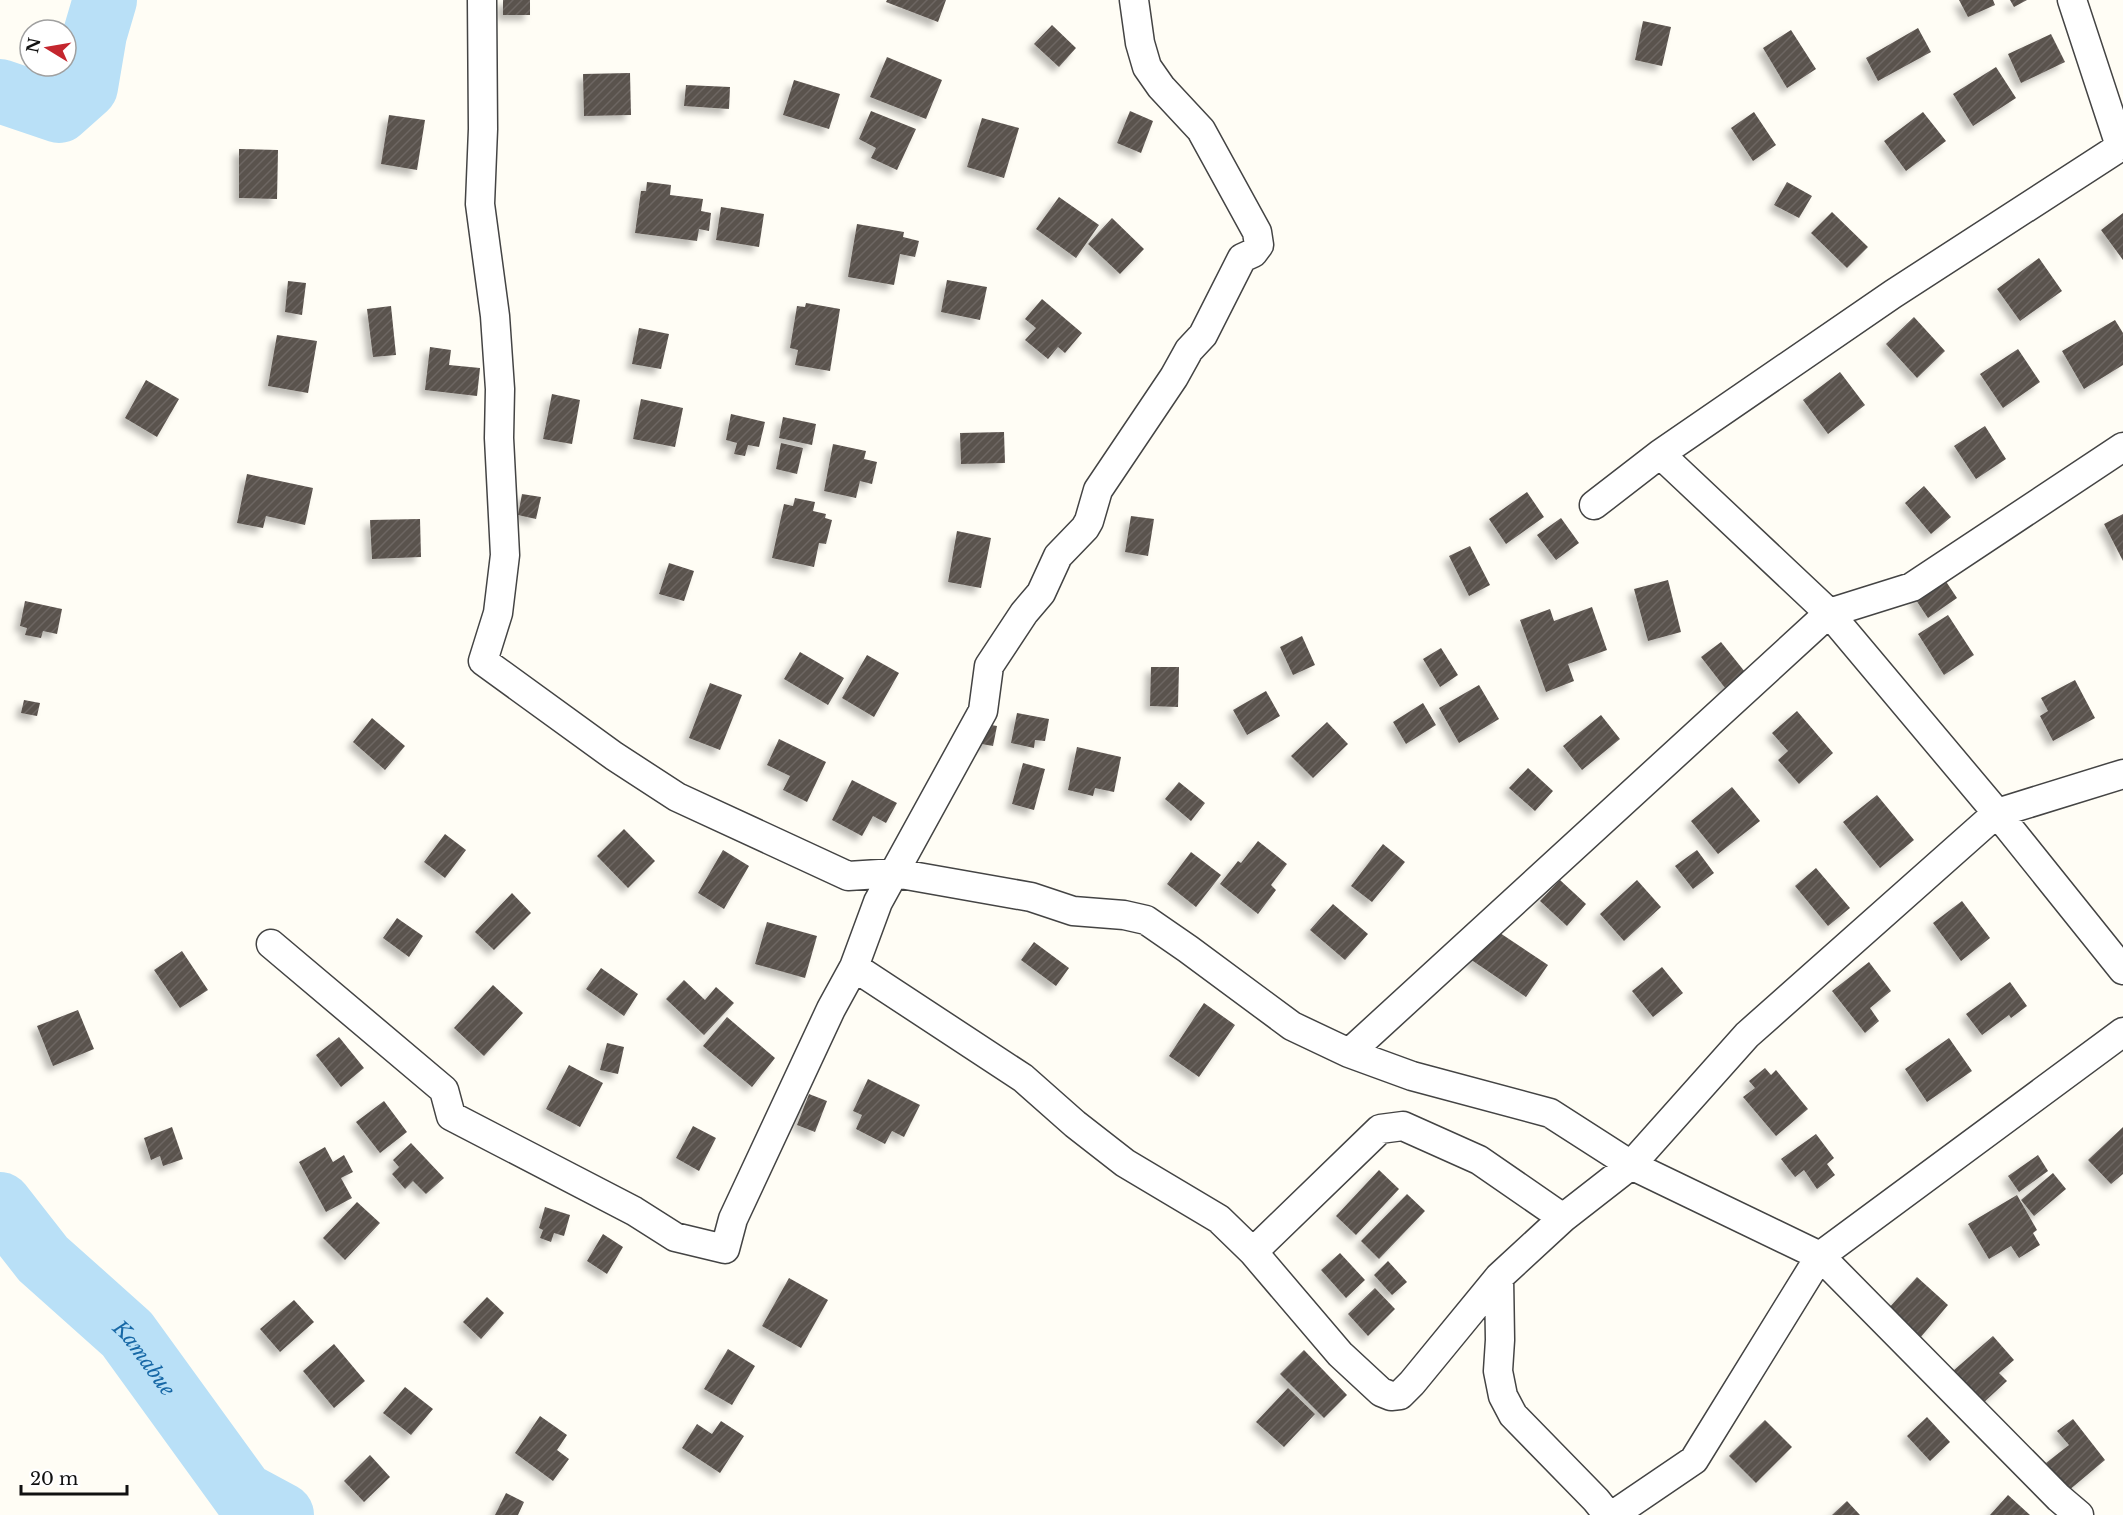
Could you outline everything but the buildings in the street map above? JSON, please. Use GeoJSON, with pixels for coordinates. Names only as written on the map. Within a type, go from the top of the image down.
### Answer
{"type":"FeatureCollection","features":[{"type":"Feature","properties":{"kind":"street"},"geometry":{"type":"LineString","coordinates":[[482,0],[483,129],[480,204],[495,316],[506,555],[498,613],[483,661],[614,756],[677,797],[848,876],[895,873],[1031,897],[1073,911],[1124,915],[1146,920],[1292,1026],[1349,1053],[1412,1076],[1550,1113],[1630,1165],[1821,1256],[2059,1498],[2079,1515]]}},
{"type":"Feature","properties":{"kind":"street"},"geometry":{"type":"LineString","coordinates":[[271,944],[444,1090],[451,1116],[634,1211],[675,1237],[725,1249],[733,1219],[831,1009],[854,967],[878,902],[983,711],[989,666],[1024,613],[1041,593],[1058,556],[1085,528],[1098,490],[1174,377],[1189,350],[1203,335],[1242,258],[1253,253],[1259,245],[1257,232],[1201,130],[1161,87],[1147,67],[1140,43],[1134,0]]}},
{"type":"Feature","properties":{"kind":"street"},"geometry":{"type":"LineString","coordinates":[[1594,505],[1660,454],[1893,294],[2122,145],[2072,0]]}},
{"type":"Feature","properties":{"kind":"street"},"geometry":{"type":"LineString","coordinates":[[1349,1053],[1829,613],[1912,587],[2123,447]]}},
{"type":"Feature","properties":{"kind":"street"},"geometry":{"type":"LineString","coordinates":[[1660,454],[1829,613],[2123,970]]}},
{"type":"Feature","properties":{"kind":"street"},"geometry":{"type":"LineString","coordinates":[[854,967],[1023,1078],[1075,1124],[1125,1163],[1219,1219],[1253,1252],[1340,1354],[1381,1392],[1391,1396],[1400,1395],[1500,1277],[1563,1218],[1630,1165],[1747,1035],[1996,813],[2123,774]]}},
{"type":"Feature","properties":{"kind":"street"},"geometry":{"type":"LineString","coordinates":[[1613,1515],[1694,1460],[1821,1256],[2123,1032]]}},
{"type":"Feature","properties":{"kind":"street"},"geometry":{"type":"LineString","coordinates":[[1253,1252],[1380,1129],[1403,1126],[1479,1160],[1563,1218]]}},
{"type":"Feature","properties":{"kind":"street"},"geometry":{"type":"LineString","coordinates":[[1500,1277],[1498,1371],[1503,1396],[1513,1415],[1608,1515]]}},
{"type":"Feature","properties":{"kind":"waterway"},"geometry":{"type":"LineString","coordinates":[[0,91],[59,111],[86,87],[95,34],[105,0]]}},
{"type":"Feature","properties":{"kind":"waterway","name":"Kamabue"},"geometry":{"type":"LineString","coordinates":[[0,1204],[43,1259],[127,1334],[243,1494],[282,1515]]}}]}
